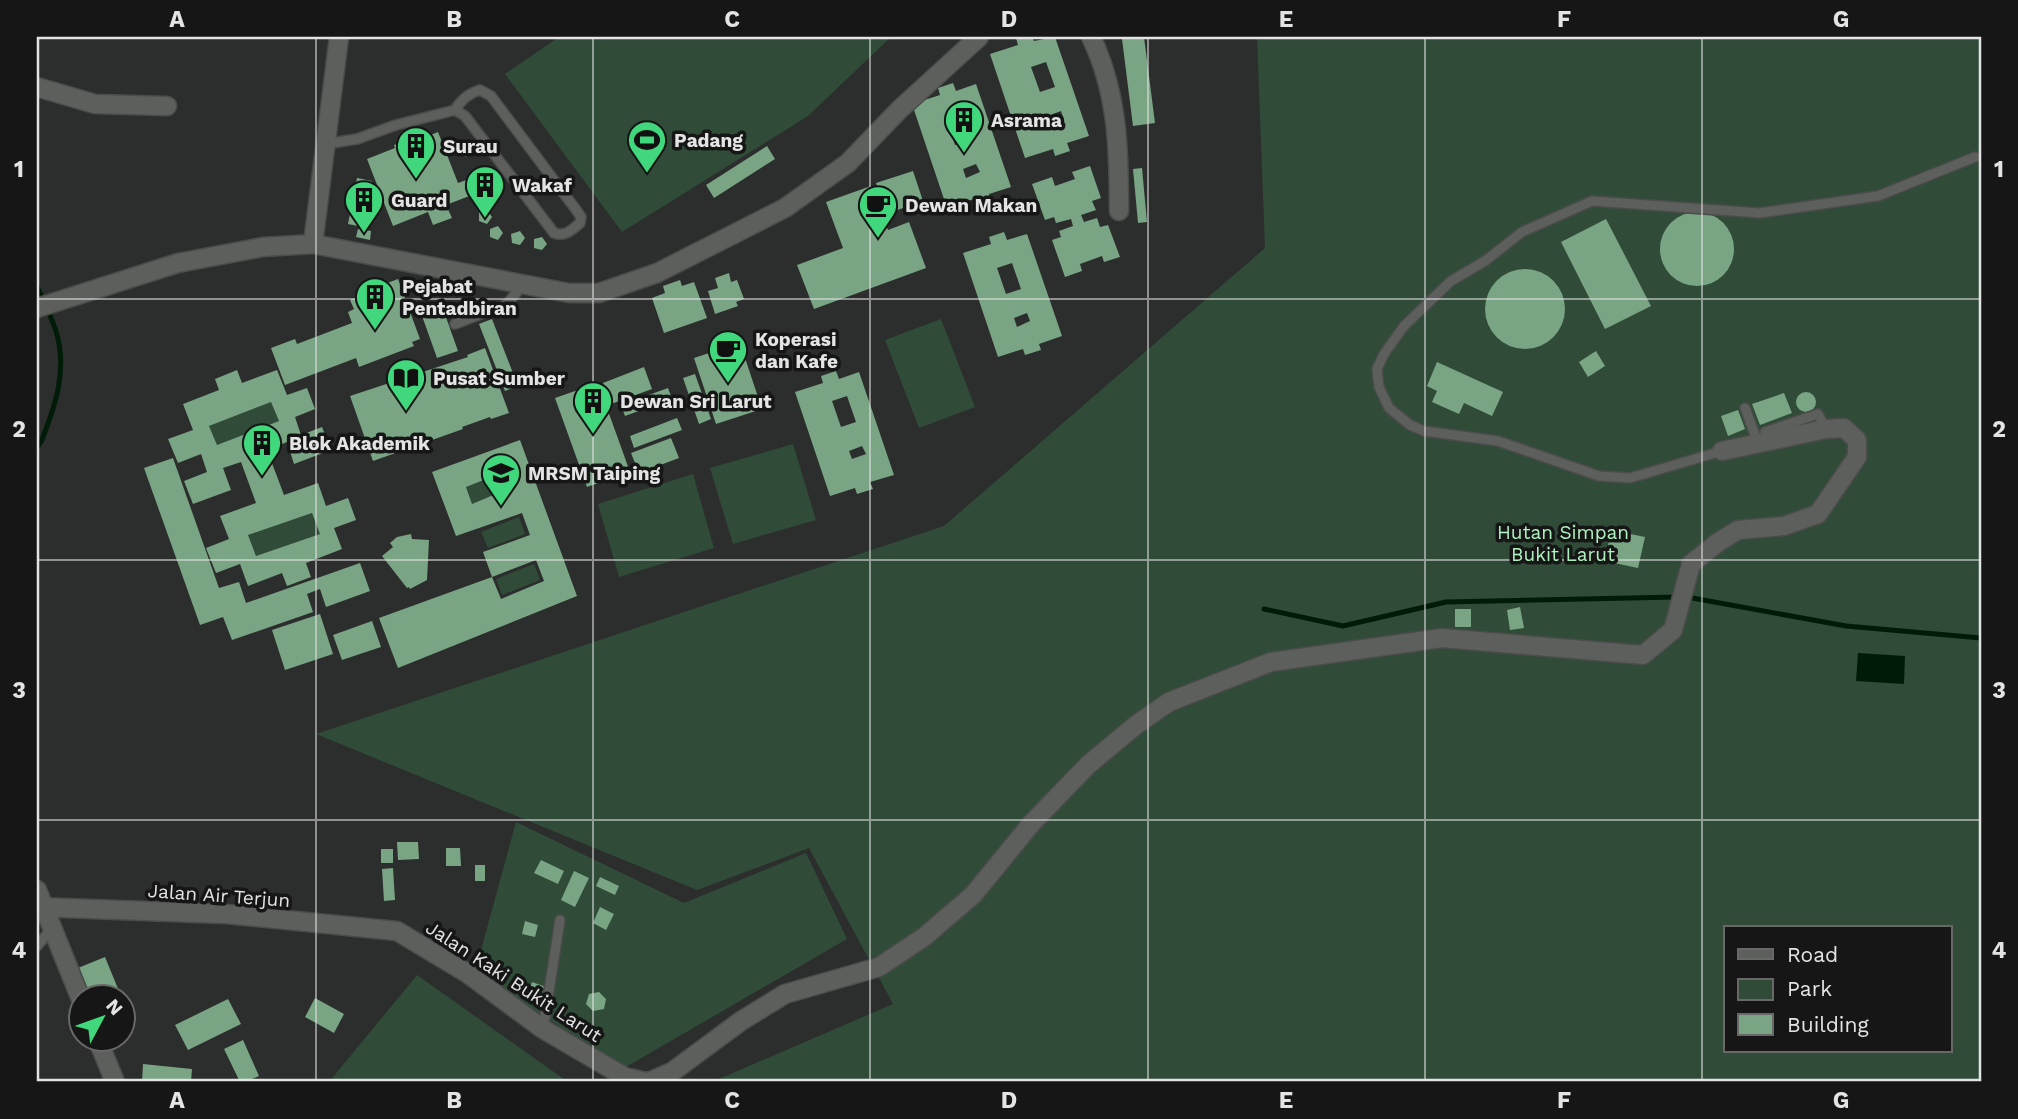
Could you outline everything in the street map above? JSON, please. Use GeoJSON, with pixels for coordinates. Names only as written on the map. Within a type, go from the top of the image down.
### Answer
{"type":"FeatureCollection","features":[{"type":"Feature","properties":{"kind":"street"},"geometry":{"type":"LineString","coordinates":[[313,244],[338,37]]}},
{"type":"Feature","properties":{"kind":"street"},"geometry":{"type":"LineString","coordinates":[[37,307],[178,263],[263,247],[313,244],[569,293],[598,293],[618,288],[696,255],[785,208],[848,163],[899,110],[979,37]]}},
{"type":"Feature","properties":{"kind":"street"},"geometry":{"type":"LineString","coordinates":[[1091,37],[1102,58],[1115,112],[1119,151],[1119,211]]}},
{"type":"Feature","properties":{"kind":"street"},"geometry":{"type":"LineString","coordinates":[[37,87],[95,104],[167,106]]}},
{"type":"Feature","properties":{"kind":"street","name":"Jalan Kaki Bukit Larut"},"geometry":{"type":"LineString","coordinates":[[397,931],[467,973],[543,1029],[625,1077],[647,1082],[672,1072],[741,1021],[785,994],[879,967],[924,937],[973,895],[1031,824],[1088,765],[1136,724],[1169,702],[1271,662],[1442,638],[1643,655],[1673,630],[1691,564],[1738,530],[1784,526],[1818,514],[1857,457],[1857,440],[1844,428],[1826,429],[1762,438],[1721,451]]}},
{"type":"Feature","properties":{"kind":"street"},"geometry":{"type":"LineString","coordinates":[[37,890],[41,908],[52,927],[74,982]]}},
{"type":"Feature","properties":{"kind":"street","name":"Jalan Air Terjun"},"geometry":{"type":"LineString","coordinates":[[41,908],[226,914],[397,931]]}},
{"type":"Feature","properties":{"kind":"street"},"geometry":{"type":"LineString","coordinates":[[103,1052],[115,1082]]}},
{"type":"Feature","properties":{"kind":"lane"},"geometry":{"type":"LineString","coordinates":[[325,144],[357,139],[455,110],[459,102],[480,90],[491,96],[577,211],[581,217],[580,223],[560,235],[547,227],[465,116],[455,110]]}},
{"type":"Feature","properties":{"kind":"lane"},"geometry":{"type":"LineString","coordinates":[[1721,451],[1630,478],[1599,477],[1498,440],[1424,431],[1410,425],[1389,408],[1378,387],[1377,369],[1404,326],[1451,281],[1485,261],[1522,232],[1592,201],[1760,213],[1878,196],[1975,157]]}},
{"type":"Feature","properties":{"kind":"lane"},"geometry":{"type":"LineString","coordinates":[[455,324],[507,303],[517,292],[516,285],[512,282]]}},
{"type":"Feature","properties":{"kind":"lane"},"geometry":{"type":"LineString","coordinates":[[1745,408],[1762,438]]}},
{"type":"Feature","properties":{"kind":"lane"},"geometry":{"type":"LineString","coordinates":[[543,1029],[560,920]]}},
{"type":"Feature","properties":{"kind":"lane"},"geometry":{"type":"LineString","coordinates":[[37,946],[52,927]]}},
{"type":"Feature","properties":{"kind":"green space","name":"Padang"},"geometry":{"type":"Polygon","coordinates":[[[559,37],[891,37],[808,116],[622,232],[505,74],[559,37]]]}},
{"type":"Feature","properties":{"kind":"green space","name":"Hutan Simpan Bukit Larut"},"geometry":{"type":"Polygon","coordinates":[[[1257,37],[1981,37],[1981,1082],[712,1082],[893,1004],[809,848],[697,890],[316,734],[944,526],[1265,248],[1257,37]]]}},
{"type":"Feature","properties":{"kind":"green space"},"geometry":{"type":"Polygon","coordinates":[[[941,319],[975,407],[919,428],[885,340],[941,319]]]}},
{"type":"Feature","properties":{"kind":"green space"},"geometry":{"type":"Polygon","coordinates":[[[271,402],[279,421],[217,445],[209,426],[271,402]]]}},
{"type":"Feature","properties":{"kind":"green space"},"geometry":{"type":"Polygon","coordinates":[[[793,444],[816,520],[733,544],[710,468],[793,444]]]}},
{"type":"Feature","properties":{"kind":"green space"},"geometry":{"type":"Polygon","coordinates":[[[504,472],[510,488],[472,504],[466,487],[504,472]]]}},
{"type":"Feature","properties":{"kind":"green space"},"geometry":{"type":"Polygon","coordinates":[[[693,474],[714,548],[619,577],[598,504],[693,474]]]}},
{"type":"Feature","properties":{"kind":"green space"},"geometry":{"type":"Polygon","coordinates":[[[312,513],[320,534],[256,556],[248,535],[312,513]]]}},
{"type":"Feature","properties":{"kind":"green space"},"geometry":{"type":"Polygon","coordinates":[[[519,517],[525,534],[488,548],[481,532],[519,517]]]}},
{"type":"Feature","properties":{"kind":"green space"},"geometry":{"type":"Polygon","coordinates":[[[534,564],[540,580],[502,595],[496,579],[534,564]]]}},
{"type":"Feature","properties":{"kind":"green space"},"geometry":{"type":"Polygon","coordinates":[[[516,822],[684,903],[806,853],[847,939],[624,1068],[475,972],[516,822]]]}},
{"type":"Feature","properties":{"kind":"green space"},"geometry":{"type":"Polygon","coordinates":[[[417,975],[568,1082],[329,1082],[417,975]]]}},
{"type":"Feature","properties":{"kind":"shaded area"},"geometry":{"type":"Polygon","coordinates":[[[1858,653],[1905,656],[1904,684],[1856,681],[1858,653]]]}},
{"type":"Feature","properties":{"kind":"building","name":"Asrama"},"geometry":{"type":"Polygon","coordinates":[[[1032,37],[1034,41],[1055,37],[1089,136],[1067,143],[1070,151],[1055,156],[1053,149],[1025,158],[990,54],[1018,45],[1016,38],[1032,37]],[[1046,62],[1031,67],[1040,92],[1055,87],[1046,62]],[[1061,111],[1048,116],[1051,125],[1064,120],[1061,111]]]}},
{"type":"Feature","properties":{"kind":"building"},"geometry":{"type":"Polygon","coordinates":[[[1144,37],[1155,123],[1133,126],[1122,39],[1144,37]]]}},
{"type":"Feature","properties":{"kind":"building","name":"Asrama"},"geometry":{"type":"Polygon","coordinates":[[[953,83],[956,91],[976,84],[1011,187],[989,194],[991,201],[976,206],[974,199],[947,208],[912,104],[940,95],[938,88],[953,83]],[[961,114],[946,119],[955,145],[970,140],[961,114]],[[976,164],[963,169],[966,178],[980,172],[976,164]]]}},
{"type":"Feature","properties":{"kind":"building","name":"Surau"},"geometry":{"type":"Polygon","coordinates":[[[438,132],[458,183],[472,178],[477,193],[446,205],[452,218],[433,225],[428,212],[393,226],[367,159],[395,148],[394,145],[409,140],[411,143],[438,132]]]}},
{"type":"Feature","properties":{"kind":"building","name":"Wakaf"},"geometry":{"type":"Polygon","coordinates":[[[469,143],[472,151],[466,157],[458,153],[460,144],[469,143]]]}},
{"type":"Feature","properties":{"kind":"building"},"geometry":{"type":"Polygon","coordinates":[[[767,146],[775,159],[714,198],[706,185],[767,146]]]}},
{"type":"Feature","properties":{"kind":"building"},"geometry":{"type":"Polygon","coordinates":[[[1090,166],[1101,198],[1092,201],[1096,210],[1081,215],[1084,222],[1097,218],[1100,227],[1108,225],[1120,257],[1104,262],[1102,256],[1080,264],[1082,271],[1065,277],[1052,240],[1061,237],[1059,231],[1073,226],[1071,219],[1056,223],[1054,217],[1045,220],[1032,184],[1052,177],[1055,186],[1075,179],[1072,172],[1090,166]]]}},
{"type":"Feature","properties":{"kind":"building"},"geometry":{"type":"Polygon","coordinates":[[[1142,168],[1147,222],[1138,223],[1133,169],[1142,168]]]}},
{"type":"Feature","properties":{"kind":"building"},"geometry":{"type":"Polygon","coordinates":[[[913,171],[923,201],[886,214],[876,183],[913,171]]]}},
{"type":"Feature","properties":{"kind":"building"},"geometry":{"type":"Polygon","coordinates":[[[357,178],[372,181],[363,227],[348,224],[357,178]]]}},
{"type":"Feature","properties":{"kind":"building","name":"Dewan Makan"},"geometry":{"type":"Polygon","coordinates":[[[871,186],[888,230],[909,222],[926,268],[814,309],[797,265],[843,248],[826,202],[871,186]]]}},
{"type":"Feature","properties":{"kind":"building","name":"Wakaf"},"geometry":{"type":"Polygon","coordinates":[[[487,210],[492,217],[487,224],[479,221],[479,212],[487,210]]]}},
{"type":"Feature","properties":{"kind":"building"},"geometry":{"type":"Polygon","coordinates":[[[1697,212],[1718,218],[1728,228],[1734,249],[1728,270],[1718,280],[1697,286],[1676,280],[1666,270],[1660,249],[1666,228],[1676,218],[1697,212]]]}},
{"type":"Feature","properties":{"kind":"building"},"geometry":{"type":"Polygon","coordinates":[[[1606,219],[1651,306],[1605,329],[1561,242],[1606,219]]]}},
{"type":"Feature","properties":{"kind":"building","name":"Wakaf"},"geometry":{"type":"Polygon","coordinates":[[[498,226],[503,233],[498,240],[490,237],[490,229],[498,226]]]}},
{"type":"Feature","properties":{"kind":"building","name":"Guard"},"geometry":{"type":"Polygon","coordinates":[[[358,229],[371,231],[370,240],[356,237],[358,229]]]}},
{"type":"Feature","properties":{"kind":"building","name":"Wakaf"},"geometry":{"type":"Polygon","coordinates":[[[520,231],[525,238],[520,245],[512,243],[511,234],[520,231]]]}},
{"type":"Feature","properties":{"kind":"building"},"geometry":{"type":"Polygon","coordinates":[[[1004,232],[1007,240],[1027,234],[1062,336],[1039,344],[1041,350],[1025,355],[1023,349],[998,357],[963,253],[991,244],[989,237],[1004,232]],[[1012,263],[997,268],[1006,294],[1021,289],[1012,263]],[[1027,313],[1014,318],[1017,327],[1030,321],[1027,313]]]}},
{"type":"Feature","properties":{"kind":"building","name":"Wakaf"},"geometry":{"type":"Polygon","coordinates":[[[542,237],[547,244],[542,250],[534,248],[534,239],[542,237]]]}},
{"type":"Feature","properties":{"kind":"building"},"geometry":{"type":"Polygon","coordinates":[[[1517,269],[1533,269],[1554,280],[1565,301],[1565,317],[1554,338],[1533,349],[1517,349],[1503,343],[1491,331],[1485,317],[1485,301],[1491,287],[1503,275],[1517,269]]]}},
{"type":"Feature","properties":{"kind":"building"},"geometry":{"type":"Polygon","coordinates":[[[729,273],[731,282],[737,280],[744,299],[736,302],[738,306],[715,314],[708,291],[718,288],[715,278],[729,273]]]}},
{"type":"Feature","properties":{"kind":"building","name":"Pejabat Pentadbiran"},"geometry":{"type":"Polygon","coordinates":[[[398,279],[420,339],[412,342],[414,346],[359,367],[356,358],[285,385],[271,348],[295,339],[297,344],[352,323],[348,312],[354,309],[350,300],[376,291],[374,288],[398,279]]]}},
{"type":"Feature","properties":{"kind":"building"},"geometry":{"type":"Polygon","coordinates":[[[680,280],[682,286],[694,282],[707,318],[664,333],[652,298],[665,293],[663,286],[680,280]]]}},
{"type":"Feature","properties":{"kind":"building"},"geometry":{"type":"Polygon","coordinates":[[[442,306],[458,351],[437,358],[421,313],[442,306]]]}},
{"type":"Feature","properties":{"kind":"building"},"geometry":{"type":"Polygon","coordinates":[[[492,319],[518,386],[505,391],[479,324],[492,319]]]}},
{"type":"Feature","properties":{"kind":"building","name":"Koperasi dan Kafe"},"geometry":{"type":"Polygon","coordinates":[[[740,343],[762,409],[716,424],[694,358],[740,343]]]}},
{"type":"Feature","properties":{"kind":"building","name":"Pusat Sumber"},"geometry":{"type":"Polygon","coordinates":[[[485,348],[509,413],[491,419],[490,417],[373,461],[350,396],[468,357],[467,355],[485,348]]]}},
{"type":"Feature","properties":{"kind":"building"},"geometry":{"type":"Polygon","coordinates":[[[1596,351],[1605,366],[1588,377],[1579,362],[1596,351]]]}},
{"type":"Feature","properties":{"kind":"building"},"geometry":{"type":"Polygon","coordinates":[[[1437,362],[1503,392],[1492,416],[1464,403],[1459,414],[1432,402],[1437,391],[1427,386],[1437,362]]]}},
{"type":"Feature","properties":{"kind":"building"},"geometry":{"type":"Polygon","coordinates":[[[644,367],[652,389],[611,404],[603,383],[644,367]]]}},
{"type":"Feature","properties":{"kind":"building","name":"Blok Akademik"},"geometry":{"type":"Polygon","coordinates":[[[237,370],[242,383],[277,370],[287,395],[307,388],[315,409],[295,417],[301,435],[322,427],[331,450],[294,464],[287,442],[267,450],[284,495],[318,483],[326,506],[348,498],[356,520],[334,528],[342,549],[306,563],[311,577],[287,586],[282,573],[248,586],[240,564],[216,573],[206,548],[229,539],[220,516],[256,503],[241,462],[223,468],[231,490],[193,504],[184,481],[207,472],[201,454],[178,463],[168,439],[193,430],[183,404],[219,390],[215,379],[237,370]],[[271,402],[209,426],[217,445],[279,421],[271,402]],[[312,513],[248,535],[256,556],[320,534],[312,513]]]}},
{"type":"Feature","properties":{"kind":"building"},"geometry":{"type":"Polygon","coordinates":[[[836,371],[839,379],[859,372],[894,475],[870,482],[873,489],[857,494],[855,488],[830,496],[795,392],[823,383],[821,376],[836,371]],[[847,396],[832,401],[841,427],[856,422],[847,396]],[[862,446],[849,451],[852,459],[866,454],[862,446]]]}},
{"type":"Feature","properties":{"kind":"building"},"geometry":{"type":"Polygon","coordinates":[[[695,374],[711,419],[699,424],[683,378],[695,374]]]}},
{"type":"Feature","properties":{"kind":"building","name":"Dewan Sri Larut"},"geometry":{"type":"Polygon","coordinates":[[[598,383],[630,472],[587,487],[555,398],[598,383]]]}},
{"type":"Feature","properties":{"kind":"building"},"geometry":{"type":"Polygon","coordinates":[[[668,388],[672,399],[625,416],[621,405],[668,388]]]}},
{"type":"Feature","properties":{"kind":"building"},"geometry":{"type":"Polygon","coordinates":[[[1806,392],[1813,395],[1816,402],[1813,409],[1806,412],[1799,409],[1796,402],[1799,395],[1806,392]]]}},
{"type":"Feature","properties":{"kind":"building"},"geometry":{"type":"Polygon","coordinates":[[[1784,393],[1792,413],[1760,425],[1752,404],[1784,393]]]}},
{"type":"Feature","properties":{"kind":"building"},"geometry":{"type":"Polygon","coordinates":[[[1738,410],[1745,429],[1728,436],[1721,416],[1738,410]]]}},
{"type":"Feature","properties":{"kind":"building"},"geometry":{"type":"Polygon","coordinates":[[[677,418],[682,430],[634,448],[630,436],[677,418]]]}},
{"type":"Feature","properties":{"kind":"building"},"geometry":{"type":"Polygon","coordinates":[[[671,438],[679,458],[639,473],[631,453],[671,438]]]}},
{"type":"Feature","properties":{"kind":"building"},"geometry":{"type":"Polygon","coordinates":[[[520,440],[577,596],[398,668],[379,618],[492,577],[483,552],[530,535],[522,513],[456,536],[432,472],[520,440]],[[504,472],[466,487],[472,504],[510,488],[504,472]],[[536,560],[492,577],[501,599],[544,581],[536,560]]]}},
{"type":"Feature","properties":{"kind":"building"},"geometry":{"type":"Polygon","coordinates":[[[173,458],[219,588],[239,582],[246,603],[360,563],[370,591],[326,607],[320,589],[317,590],[307,594],[313,612],[232,640],[223,617],[200,625],[144,468],[173,458]]]}},
{"type":"Feature","properties":{"kind":"building"},"geometry":{"type":"Polygon","coordinates":[[[1611,530],[1645,537],[1638,568],[1605,561],[1611,530]]]}},
{"type":"Feature","properties":{"kind":"building"},"geometry":{"type":"Polygon","coordinates":[[[411,534],[412,539],[429,540],[427,580],[410,589],[382,556],[393,547],[390,543],[397,537],[411,534]]]}},
{"type":"Feature","properties":{"kind":"building"},"geometry":{"type":"Polygon","coordinates":[[[1520,607],[1524,628],[1510,630],[1507,610],[1520,607]]]}},
{"type":"Feature","properties":{"kind":"building"},"geometry":{"type":"Polygon","coordinates":[[[1455,609],[1471,609],[1471,627],[1455,627],[1455,609]]]}},
{"type":"Feature","properties":{"kind":"building"},"geometry":{"type":"Polygon","coordinates":[[[320,614],[333,654],[285,670],[272,630],[320,614]]]}},
{"type":"Feature","properties":{"kind":"building"},"geometry":{"type":"Polygon","coordinates":[[[372,621],[381,647],[342,660],[333,635],[372,621]]]}},
{"type":"Feature","properties":{"kind":"building"},"geometry":{"type":"Polygon","coordinates":[[[397,842],[418,842],[419,859],[398,860],[397,842]]]}},
{"type":"Feature","properties":{"kind":"building"},"geometry":{"type":"Polygon","coordinates":[[[446,848],[460,848],[461,866],[446,866],[446,848]]]}},
{"type":"Feature","properties":{"kind":"building"},"geometry":{"type":"Polygon","coordinates":[[[381,849],[393,849],[393,863],[381,863],[381,849]]]}},
{"type":"Feature","properties":{"kind":"building"},"geometry":{"type":"Polygon","coordinates":[[[541,860],[564,871],[558,884],[534,873],[541,860]]]}},
{"type":"Feature","properties":{"kind":"building"},"geometry":{"type":"Polygon","coordinates":[[[475,865],[485,865],[485,881],[475,881],[475,865]]]}},
{"type":"Feature","properties":{"kind":"building"},"geometry":{"type":"Polygon","coordinates":[[[393,868],[395,900],[384,901],[382,869],[393,868]]]}},
{"type":"Feature","properties":{"kind":"building"},"geometry":{"type":"Polygon","coordinates":[[[574,871],[589,878],[575,907],[561,900],[574,871]]]}},
{"type":"Feature","properties":{"kind":"building"},"geometry":{"type":"Polygon","coordinates":[[[600,877],[619,886],[615,895],[596,886],[600,877]]]}},
{"type":"Feature","properties":{"kind":"building"},"geometry":{"type":"Polygon","coordinates":[[[600,907],[614,914],[606,930],[593,923],[600,907]]]}},
{"type":"Feature","properties":{"kind":"building"},"geometry":{"type":"Polygon","coordinates":[[[525,921],[538,925],[535,937],[522,934],[525,921]]]}},
{"type":"Feature","properties":{"kind":"building"},"geometry":{"type":"Polygon","coordinates":[[[105,957],[115,982],[84,982],[78,968],[105,957]]]}},
{"type":"Feature","properties":{"kind":"building"},"geometry":{"type":"Polygon","coordinates":[[[532,982],[546,987],[541,1003],[527,998],[532,982]]]}},
{"type":"Feature","properties":{"kind":"building"},"geometry":{"type":"Polygon","coordinates":[[[599,992],[606,999],[604,1009],[593,1011],[586,1004],[589,994],[599,992]]]}},
{"type":"Feature","properties":{"kind":"building"},"geometry":{"type":"Polygon","coordinates":[[[315,998],[344,1014],[334,1033],[305,1017],[315,998]]]}},
{"type":"Feature","properties":{"kind":"building"},"geometry":{"type":"Polygon","coordinates":[[[228,999],[241,1024],[188,1050],[175,1025],[228,999]]]}},
{"type":"Feature","properties":{"kind":"building"},"geometry":{"type":"Polygon","coordinates":[[[243,1040],[259,1076],[240,1082],[224,1049],[243,1040]]]}},
{"type":"Feature","properties":{"kind":"building"},"geometry":{"type":"Polygon","coordinates":[[[143,1064],[192,1069],[191,1082],[142,1082],[143,1064]]]}},
{"type":"Feature","properties":{"kind":"waterway"},"geometry":{"type":"LineString","coordinates":[[37,286],[56,331],[61,360],[55,402],[37,447]]}},
{"type":"Feature","properties":{"kind":"waterway"},"geometry":{"type":"LineString","coordinates":[[1264,609],[1343,626],[1446,602],[1677,597]]}},
{"type":"Feature","properties":{"kind":"waterway"},"geometry":{"type":"LineString","coordinates":[[1687,597],[1846,626],[1981,638]]}},
{"type":"Feature","properties":{"kind":"place","name":"Asrama"},"geometry":{"type":"Point","coordinates":[964,154]}},
{"type":"Feature","properties":{"kind":"place","name":"Padang"},"geometry":{"type":"Point","coordinates":[647,174]}},
{"type":"Feature","properties":{"kind":"place","name":"Surau"},"geometry":{"type":"Point","coordinates":[416,180]}},
{"type":"Feature","properties":{"kind":"place","name":"Wakaf"},"geometry":{"type":"Point","coordinates":[485,219]}},
{"type":"Feature","properties":{"kind":"place","name":"Guard"},"geometry":{"type":"Point","coordinates":[364,234]}},
{"type":"Feature","properties":{"kind":"place","name":"Dewan Makan"},"geometry":{"type":"Point","coordinates":[878,239]}},
{"type":"Feature","properties":{"kind":"place","name":"Pejabat Pentadbiran"},"geometry":{"type":"Point","coordinates":[375,331]}},
{"type":"Feature","properties":{"kind":"place","name":"Koperasi dan Kafe"},"geometry":{"type":"Point","coordinates":[728,384]}},
{"type":"Feature","properties":{"kind":"place","name":"Pusat Sumber"},"geometry":{"type":"Point","coordinates":[406,412]}},
{"type":"Feature","properties":{"kind":"place","name":"Dewan Sri Larut"},"geometry":{"type":"Point","coordinates":[593,435]}},
{"type":"Feature","properties":{"kind":"place","name":"Blok Akademik"},"geometry":{"type":"Point","coordinates":[262,477]}},
{"type":"Feature","properties":{"kind":"place","name":"MRSM Taiping"},"geometry":{"type":"Point","coordinates":[501,507]}}]}
